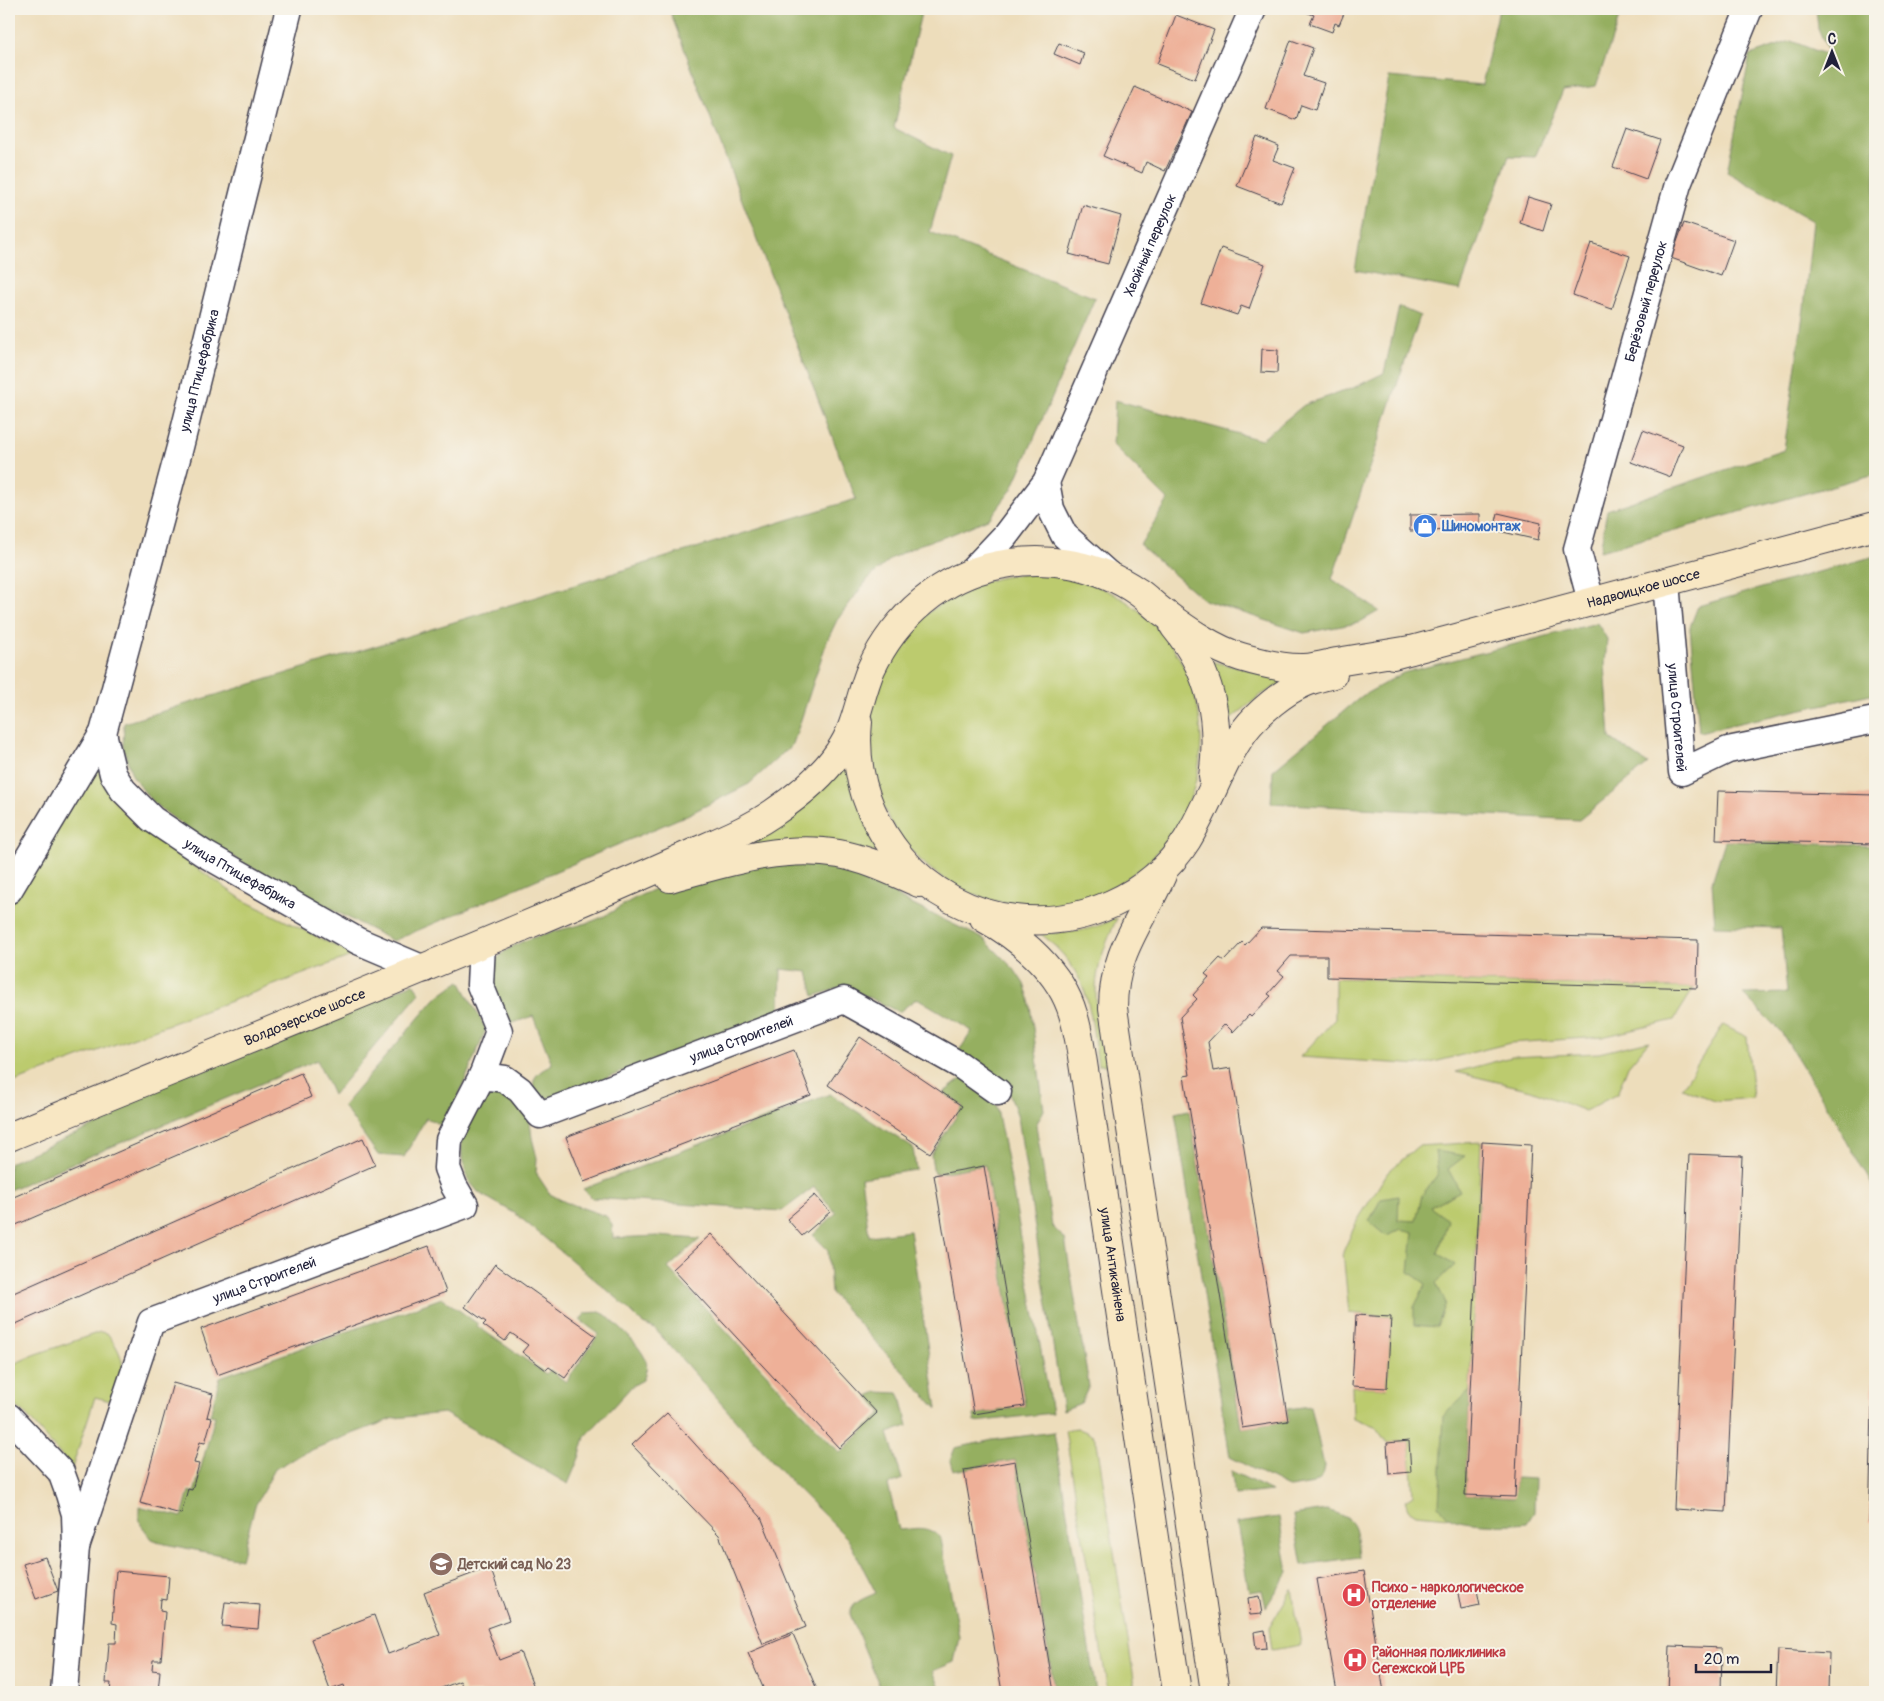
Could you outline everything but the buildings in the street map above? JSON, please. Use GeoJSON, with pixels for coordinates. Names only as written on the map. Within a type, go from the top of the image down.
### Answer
{"type":"FeatureCollection","features":[{"type":"Feature","properties":{"kind":"main road","name":"Надвоицкое шоссе"},"geometry":{"type":"LineString","coordinates":[[1410,650],[1875,526]]}},
{"type":"Feature","properties":{"kind":"main road"},"geometry":{"type":"LineString","coordinates":[[598,896],[769,816],[803,791],[840,752],[852,730],[870,672],[887,640],[909,613],[937,590],[968,574],[996,565],[1024,561],[1053,561],[1082,566],[1109,576],[1138,592],[1164,613],[1222,651],[1261,663],[1304,668],[1410,650]]}},
{"type":"Feature","properties":{"kind":"main road"},"geometry":{"type":"LineString","coordinates":[[1164,613],[1186,640],[1203,672],[1213,706],[1217,741],[1213,777],[1203,810]]}},
{"type":"Feature","properties":{"kind":"main road"},"geometry":{"type":"LineString","coordinates":[[598,896],[737,859],[816,851],[841,854],[872,863],[985,913],[1006,918],[1028,921],[1064,918],[1092,912],[1112,904],[1143,885],[1165,867],[1187,840],[1229,755],[1246,729],[1282,695],[1303,683],[1410,650]]}},
{"type":"Feature","properties":{"kind":"main road"},"geometry":{"type":"LineString","coordinates":[[860,706],[856,741],[860,776],[870,810],[887,841],[910,869],[941,894]]}},
{"type":"Feature","properties":{"kind":"main road"},"geometry":{"type":"LineString","coordinates":[[1165,867],[1122,952],[1116,971],[1113,1008],[1215,1692]]}},
{"type":"Feature","properties":{"kind":"main road","name":"улица Антикайнена"},"geometry":{"type":"LineString","coordinates":[[941,894],[999,926],[1020,942],[1055,979],[1067,996],[1073,1013],[1086,1082],[1177,1692]]}},
{"type":"Feature","properties":{"kind":"main road","name":"Волдозерское шоссе"},"geometry":{"type":"LineString","coordinates":[[9,1137],[598,896]]}},
{"type":"Feature","properties":{"kind":"street","name":"улица Птицефабрика"},"geometry":{"type":"LineString","coordinates":[[9,890],[103,733],[180,446],[289,9]]}},
{"type":"Feature","properties":{"kind":"street","name":"Хвойный переулок"},"geometry":{"type":"LineString","coordinates":[[968,574],[1005,536],[1046,482],[1253,9]]}},
{"type":"Feature","properties":{"kind":"street","name":"Берёзовый переулок"},"geometry":{"type":"LineString","coordinates":[[1591,601],[1577,549],[1678,184],[1749,9]]}},
{"type":"Feature","properties":{"kind":"street"},"geometry":{"type":"LineString","coordinates":[[1046,482],[1051,509],[1064,535],[1109,576]]}},
{"type":"Feature","properties":{"kind":"street","name":"улица Строителей"},"geometry":{"type":"LineString","coordinates":[[1666,582],[1682,772],[1728,750],[1875,720]]}},
{"type":"Feature","properties":{"kind":"street","name":"улица Птицефабрика"},"geometry":{"type":"LineString","coordinates":[[103,733],[113,774],[123,790],[152,819],[203,853],[358,941],[424,968]]}},
{"type":"Feature","properties":{"kind":"street","name":"улица Строителей"},"geometry":{"type":"LineString","coordinates":[[76,1547],[151,1322],[466,1205],[454,1186],[447,1168],[449,1140],[482,1076],[499,1031],[480,985],[482,944]]}},
{"type":"Feature","properties":{"kind":"street","name":"улица Строителей"},"geometry":{"type":"LineString","coordinates":[[482,1076],[505,1079],[520,1090],[540,1116],[844,1000],[960,1064],[998,1092]]}},
{"type":"Feature","properties":{"kind":"street","name":"улица Строителей"},"geometry":{"type":"LineString","coordinates":[[9,1417],[61,1472],[75,1514],[76,1547],[64,1692]]}},
{"type":"Feature","properties":{"kind":"green space"},"geometry":{"type":"Polygon","coordinates":[[[669,9],[922,9],[894,128],[951,156],[930,232],[1095,298],[1012,489],[990,518],[950,535],[918,545],[892,558],[868,579],[837,620],[827,641],[793,744],[749,784],[687,815],[393,941],[247,865],[185,827],[152,802],[132,775],[123,747],[124,723],[856,499],[669,9]]]}},
{"type":"Feature","properties":{"kind":"green space"},"geometry":{"type":"Polygon","coordinates":[[[1499,9],[1622,9],[1596,86],[1563,91],[1535,157],[1509,156],[1460,290],[1355,270],[1389,77],[1482,85],[1499,9]]]}},
{"type":"Feature","properties":{"kind":"green space"},"geometry":{"type":"Polygon","coordinates":[[[1816,9],[1875,9],[1875,474],[1600,551],[1607,510],[1784,450],[1804,308],[1813,221],[1727,172],[1750,55],[1791,41],[1830,56],[1818,28],[1816,9]]]}},
{"type":"Feature","properties":{"kind":"green space"},"geometry":{"type":"Polygon","coordinates":[[[1399,307],[1420,316],[1332,579],[1379,611],[1358,623],[1304,633],[1204,600],[1140,545],[1168,500],[1113,445],[1115,400],[1261,440],[1304,405],[1353,388],[1384,373],[1399,307]]]}},
{"type":"Feature","properties":{"kind":"green space"},"geometry":{"type":"Polygon","coordinates":[[[1875,556],[1875,693],[1699,732],[1690,627],[1698,606],[1875,556]]]}},
{"type":"Feature","properties":{"kind":"green space"},"geometry":{"type":"Polygon","coordinates":[[[1035,574],[1067,577],[1099,587],[1127,602],[1152,623],[1173,648],[1188,676],[1198,708],[1201,740],[1198,772],[1188,804],[1173,832],[1152,857],[1127,878],[1099,893],[1067,903],[1035,906],[1003,903],[971,893],[943,878],[918,857],[897,832],[882,804],[872,772],[869,740],[872,708],[882,676],[897,648],[918,623],[943,602],[971,587],[1003,577],[1035,574]]]}},
{"type":"Feature","properties":{"kind":"green space"},"geometry":{"type":"Polygon","coordinates":[[[1597,623],[1607,639],[1605,664],[1610,738],[1648,764],[1579,820],[1271,803],[1273,770],[1362,696],[1403,673],[1597,623]]]}},
{"type":"Feature","properties":{"kind":"green space"},"geometry":{"type":"Polygon","coordinates":[[[1208,661],[1291,678],[1261,695],[1226,723],[1208,661]]]}},
{"type":"Feature","properties":{"kind":"green space"},"geometry":{"type":"Polygon","coordinates":[[[850,754],[885,852],[687,866],[850,754]]]}},
{"type":"Feature","properties":{"kind":"green space"},"geometry":{"type":"Polygon","coordinates":[[[98,760],[133,817],[171,850],[243,900],[354,955],[9,1084],[9,907],[98,760]]]}},
{"type":"Feature","properties":{"kind":"green space"},"geometry":{"type":"Polygon","coordinates":[[[1725,841],[1875,846],[1875,1190],[1823,1099],[1781,1032],[1743,994],[1787,993],[1781,928],[1715,926],[1712,882],[1725,841]]]}},
{"type":"Feature","properties":{"kind":"green space"},"geometry":{"type":"Polygon","coordinates":[[[745,860],[852,868],[909,903],[984,939],[1014,969],[1024,984],[1029,998],[1044,1110],[1036,1125],[1052,1226],[1065,1239],[1089,1386],[1081,1403],[1063,1410],[1018,1117],[1006,1084],[959,1051],[972,1031],[917,998],[899,1012],[845,986],[814,996],[808,972],[781,969],[780,1011],[555,1098],[545,1098],[534,1091],[533,1086],[537,1074],[552,1064],[533,1016],[510,1024],[498,1003],[491,980],[494,964],[501,955],[511,947],[524,941],[599,919],[637,897],[663,886],[745,860]]]}},
{"type":"Feature","properties":{"kind":"green space"},"geometry":{"type":"Polygon","coordinates":[[[1117,918],[1105,946],[1097,976],[1097,1005],[1107,1065],[1098,1065],[1085,992],[1069,962],[1040,933],[1079,931],[1117,918]]]}},
{"type":"Feature","properties":{"kind":"green space"},"geometry":{"type":"Polygon","coordinates":[[[1335,978],[1694,988],[1674,1020],[1602,1037],[1510,1043],[1422,1065],[1300,1057],[1335,1019],[1335,978]]]}},
{"type":"Feature","properties":{"kind":"green space"},"geometry":{"type":"Polygon","coordinates":[[[460,981],[486,1029],[446,1127],[426,1118],[404,1157],[378,1155],[343,1106],[435,999],[460,981]]]}},
{"type":"Feature","properties":{"kind":"green space"},"geometry":{"type":"Polygon","coordinates":[[[413,983],[420,993],[333,1095],[317,1060],[9,1190],[9,1163],[96,1125],[101,1114],[235,1050],[272,1046],[413,983]]]}},
{"type":"Feature","properties":{"kind":"green space"},"geometry":{"type":"Polygon","coordinates":[[[1723,1025],[1747,1037],[1753,1098],[1715,1101],[1682,1088],[1723,1025]]]}},
{"type":"Feature","properties":{"kind":"green space"},"geometry":{"type":"Polygon","coordinates":[[[1649,1041],[1628,1066],[1617,1094],[1585,1111],[1531,1090],[1456,1072],[1512,1057],[1599,1053],[1649,1041]]]}},
{"type":"Feature","properties":{"kind":"green space"},"geometry":{"type":"Polygon","coordinates":[[[965,1076],[996,1104],[1052,1413],[975,1422],[974,1415],[1025,1406],[985,1165],[934,1174],[931,1155],[963,1106],[943,1093],[965,1076]]]}},
{"type":"Feature","properties":{"kind":"green space"},"geometry":{"type":"Polygon","coordinates":[[[502,1093],[513,1099],[529,1114],[537,1158],[536,1173],[550,1194],[565,1202],[606,1216],[612,1224],[613,1238],[657,1236],[700,1239],[668,1268],[840,1453],[882,1413],[868,1396],[877,1392],[898,1393],[902,1401],[908,1426],[888,1433],[902,1479],[888,1485],[899,1530],[927,1529],[937,1534],[941,1539],[959,1637],[954,1662],[933,1671],[942,1692],[882,1692],[850,1614],[856,1603],[876,1593],[848,1539],[789,1480],[655,1329],[643,1324],[618,1299],[516,1214],[479,1193],[469,1181],[462,1159],[461,1138],[481,1100],[502,1093]]]}},
{"type":"Feature","properties":{"kind":"green space"},"geometry":{"type":"Polygon","coordinates":[[[830,1094],[913,1148],[916,1170],[861,1178],[869,1236],[910,1231],[937,1409],[831,1293],[828,1250],[813,1235],[836,1213],[814,1187],[782,1211],[592,1198],[583,1189],[830,1094]]]}},
{"type":"Feature","properties":{"kind":"green space"},"geometry":{"type":"Polygon","coordinates":[[[1189,1110],[1241,1428],[1288,1421],[1287,1409],[1311,1406],[1324,1466],[1322,1478],[1314,1484],[1290,1488],[1230,1457],[1175,1113],[1189,1110]]]}},
{"type":"Feature","properties":{"kind":"green space"},"geometry":{"type":"Polygon","coordinates":[[[1481,1142],[1465,1495],[1449,1517],[1416,1514],[1408,1509],[1405,1500],[1413,1495],[1409,1441],[1387,1443],[1375,1426],[1353,1418],[1352,1386],[1387,1388],[1391,1317],[1349,1313],[1343,1252],[1357,1221],[1388,1172],[1418,1146],[1481,1142]]]}},
{"type":"Feature","properties":{"kind":"green space"},"geometry":{"type":"Polygon","coordinates":[[[1435,1151],[1465,1156],[1448,1169],[1460,1191],[1430,1207],[1448,1220],[1438,1253],[1455,1265],[1436,1283],[1446,1303],[1437,1327],[1414,1325],[1414,1307],[1426,1284],[1409,1272],[1413,1232],[1401,1229],[1387,1236],[1369,1221],[1381,1199],[1399,1196],[1398,1220],[1416,1221],[1422,1195],[1438,1174],[1435,1151]]]}},
{"type":"Feature","properties":{"kind":"green space"},"geometry":{"type":"Polygon","coordinates":[[[442,1298],[478,1324],[477,1326],[546,1374],[550,1370],[566,1382],[599,1334],[580,1320],[586,1313],[600,1312],[606,1315],[639,1349],[647,1363],[643,1380],[632,1386],[585,1437],[579,1458],[568,1484],[444,1413],[395,1418],[304,1453],[275,1469],[255,1506],[241,1559],[165,1544],[152,1539],[141,1525],[139,1506],[182,1517],[189,1491],[194,1493],[215,1416],[210,1415],[220,1377],[442,1298]]]}},
{"type":"Feature","properties":{"kind":"green space"},"geometry":{"type":"Polygon","coordinates":[[[100,1332],[107,1333],[114,1342],[123,1366],[118,1403],[95,1397],[72,1468],[28,1417],[9,1399],[9,1366],[34,1355],[100,1332]]]}},
{"type":"Feature","properties":{"kind":"green space"},"geometry":{"type":"Polygon","coordinates":[[[1470,1391],[1465,1495],[1514,1498],[1516,1478],[1535,1479],[1534,1512],[1527,1523],[1464,1522],[1449,1517],[1439,1505],[1444,1415],[1470,1391]]]}},
{"type":"Feature","properties":{"kind":"green space"},"geometry":{"type":"Polygon","coordinates":[[[1077,1428],[1093,1435],[1097,1443],[1136,1692],[1108,1692],[1065,1430],[1077,1428]]]}},
{"type":"Feature","properties":{"kind":"green space"},"geometry":{"type":"Polygon","coordinates":[[[1054,1432],[1096,1692],[1055,1692],[1015,1460],[953,1471],[950,1461],[955,1448],[993,1440],[1054,1432]]]}},
{"type":"Feature","properties":{"kind":"green space"},"geometry":{"type":"Polygon","coordinates":[[[1231,1471],[1272,1491],[1235,1495],[1231,1471]]]}},
{"type":"Feature","properties":{"kind":"green space"},"geometry":{"type":"Polygon","coordinates":[[[1326,1510],[1350,1520],[1356,1531],[1359,1557],[1302,1565],[1293,1515],[1326,1510]]]}},
{"type":"Feature","properties":{"kind":"green space"},"geometry":{"type":"Polygon","coordinates":[[[1279,1517],[1288,1573],[1266,1607],[1262,1590],[1249,1592],[1237,1523],[1279,1517]]]}},
{"type":"Feature","properties":{"kind":"green space"},"geometry":{"type":"Polygon","coordinates":[[[1292,1589],[1301,1645],[1272,1650],[1269,1628],[1292,1589]]]}},
{"type":"Feature","properties":{"kind":"place","name":"Шиномонтаж"},"geometry":{"type":"Point","coordinates":[1425,526]}},
{"type":"Feature","properties":{"kind":"place","name":"Детский сад № 23"},"geometry":{"type":"Point","coordinates":[441,1564]}},
{"type":"Feature","properties":{"kind":"place","name":"Психо - наркологическое отделение"},"geometry":{"type":"Point","coordinates":[1354,1595]}},
{"type":"Feature","properties":{"kind":"place","name":"Районная поликлиника Сегежской ЦРБ"},"geometry":{"type":"Point","coordinates":[1355,1660]}}]}
